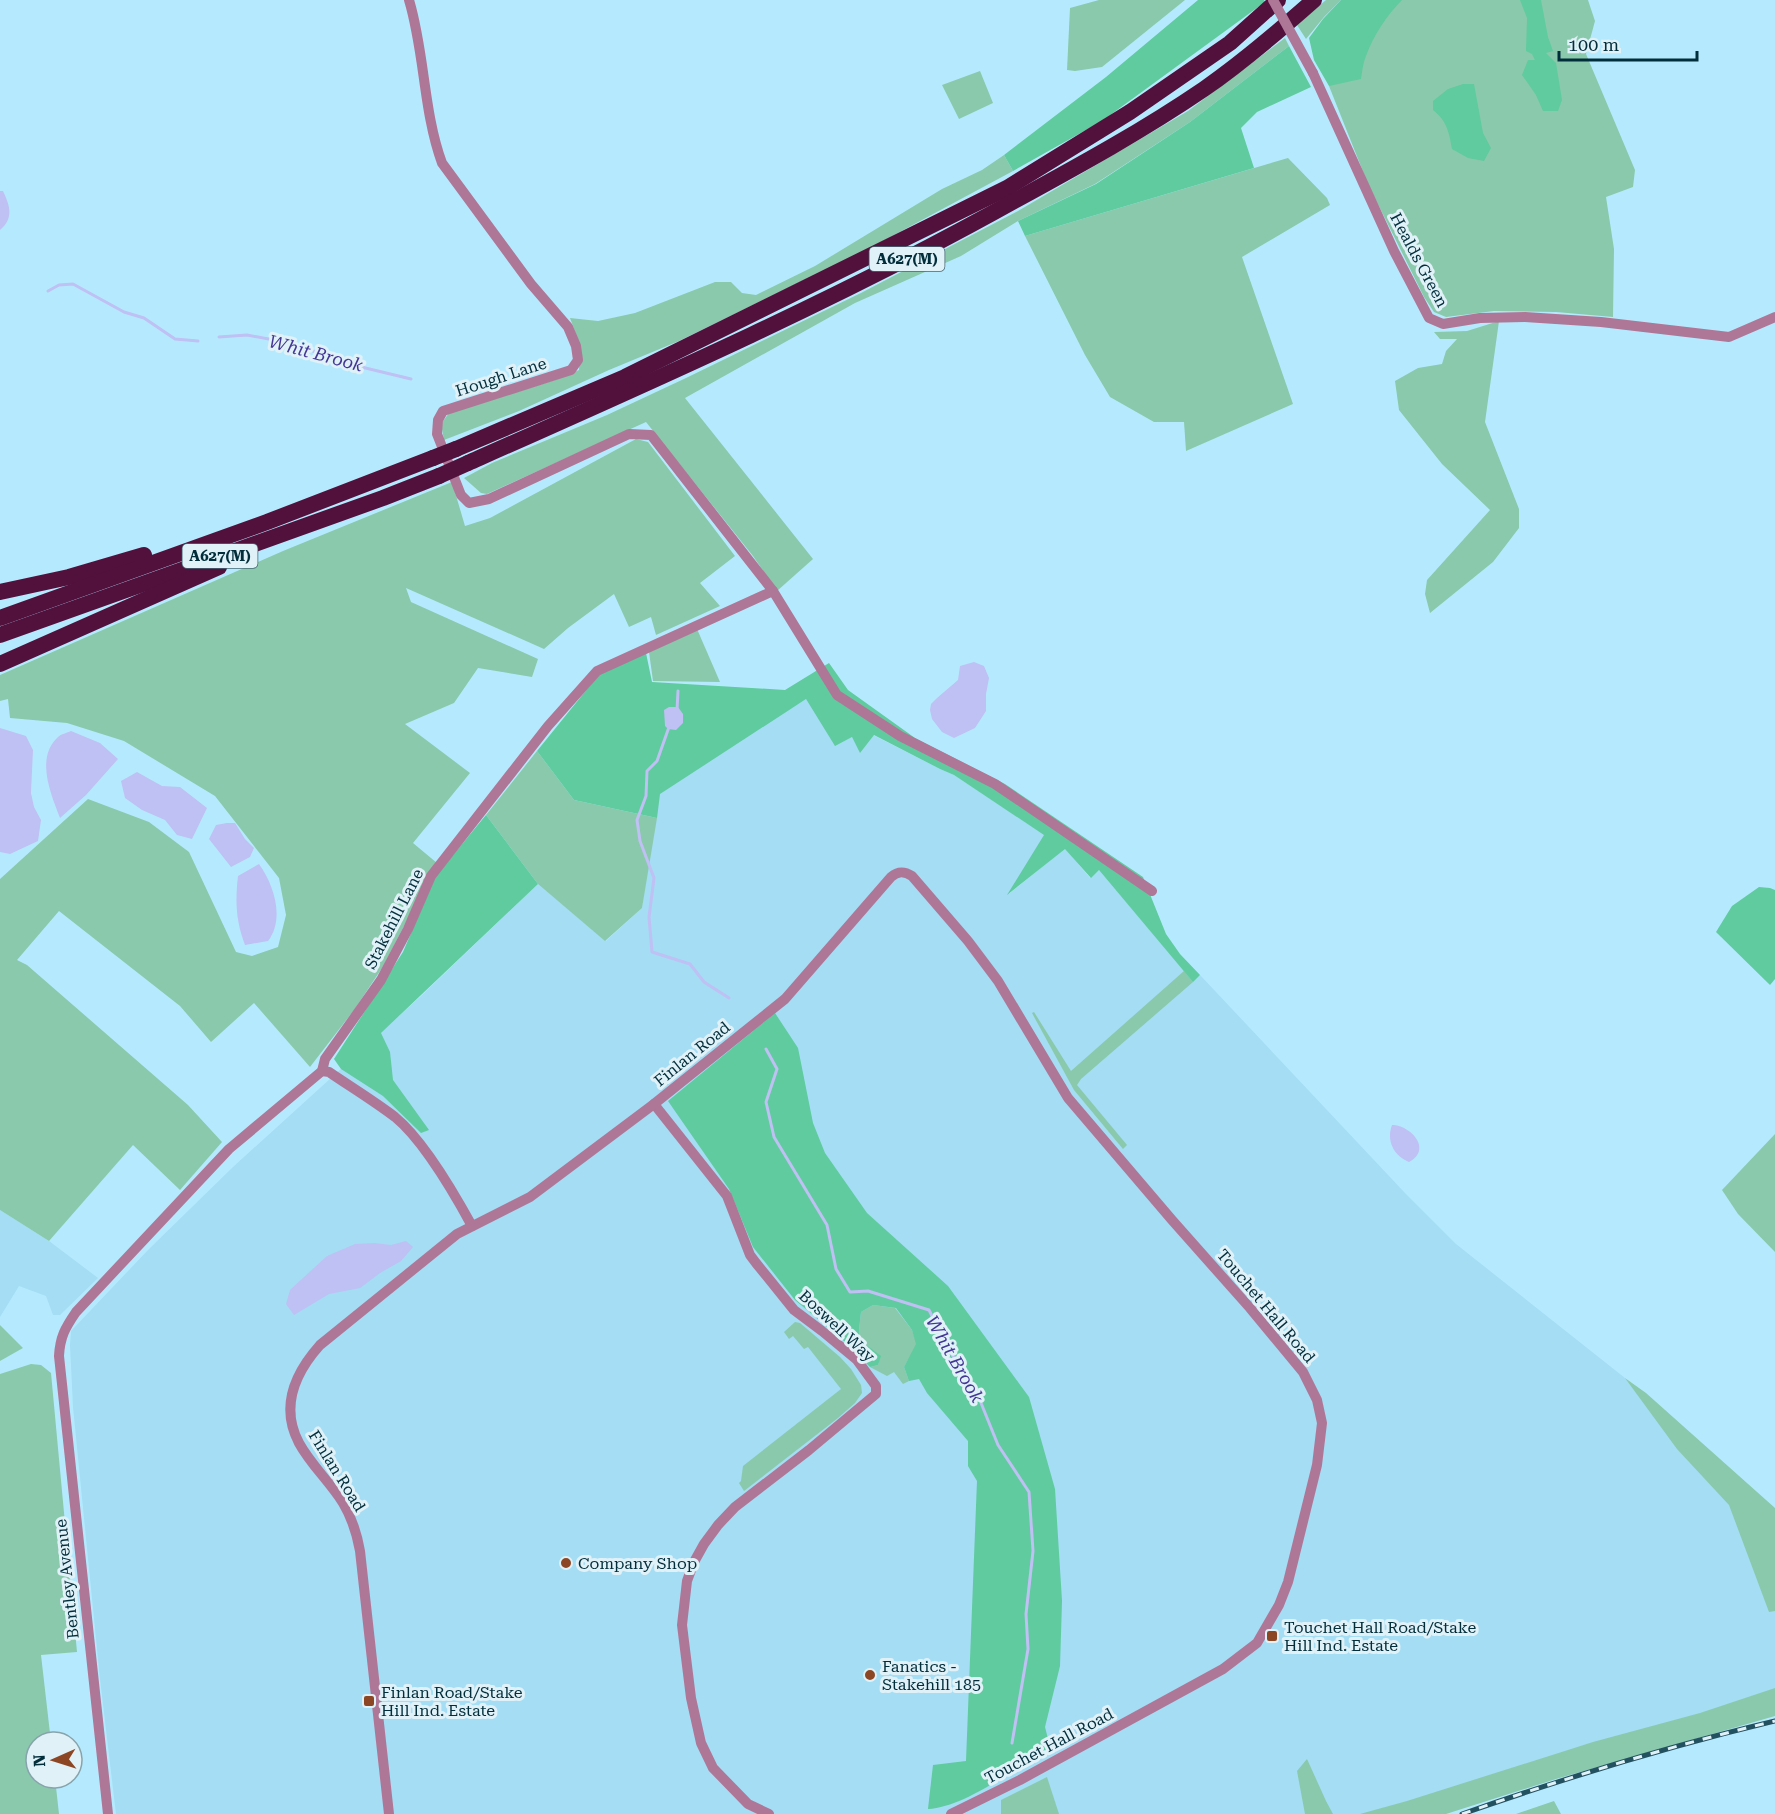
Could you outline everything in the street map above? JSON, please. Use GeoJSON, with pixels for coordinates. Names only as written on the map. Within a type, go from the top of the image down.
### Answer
{"type":"FeatureCollection","features":[{"type":"Feature","properties":{"kind":"highway","name":"A627(M)"},"geometry":{"type":"LineString","coordinates":[[0,618],[340,495],[456,449],[625,377],[1007,188],[1130,112],[1230,43],[1278,0]]}},
{"type":"Feature","properties":{"kind":"highway","name":"A627(M)"},"geometry":{"type":"LineString","coordinates":[[0,664],[169,589],[439,476],[809,308],[999,210],[1116,144],[1205,88],[1278,32],[1314,0]]}},
{"type":"Feature","properties":{"kind":"highway","name":"A627(M)"},"geometry":{"type":"LineString","coordinates":[[0,592],[69,577],[340,495]]}},
{"type":"Feature","properties":{"kind":"highway","name":"A627(M)"},"geometry":{"type":"LineString","coordinates":[[0,634],[383,498]]}},
{"type":"Feature","properties":{"kind":"street","name":"Hough Lane"},"geometry":{"type":"LineString","coordinates":[[408,0],[422,58],[434,142],[442,163],[531,284],[568,327],[576,346],[578,360],[571,370],[443,411],[438,420],[437,434],[461,495],[470,503],[489,499],[629,434],[651,435],[773,591]]}},
{"type":"Feature","properties":{"kind":"street","name":"Healds Green"},"geometry":{"type":"LineString","coordinates":[[1273,0],[1313,73],[1394,251],[1429,318],[1443,324],[1480,318],[1525,317],[1600,321],[1729,337],[1775,317]]}},
{"type":"Feature","properties":{"kind":"street"},"geometry":{"type":"LineString","coordinates":[[773,591],[837,695],[900,736],[995,784],[1152,891]]}},
{"type":"Feature","properties":{"kind":"street","name":"Stakehill Lane"},"geometry":{"type":"LineString","coordinates":[[60,1341],[65,1327],[76,1312],[229,1149],[322,1071],[325,1059],[381,980],[395,956],[431,876],[548,726],[597,671],[773,591]]}},
{"type":"Feature","properties":{"kind":"street","name":"Finlan Road"},"geometry":{"type":"LineString","coordinates":[[389,1814],[356,1530],[343,1504],[299,1443],[293,1426],[292,1389],[302,1368],[320,1345],[457,1234],[530,1197],[654,1104],[784,999],[891,877],[902,872]]}},
{"type":"Feature","properties":{"kind":"street","name":"Touchet Hall Road"},"geometry":{"type":"LineString","coordinates":[[902,872],[912,876],[968,941],[998,981],[1053,1074],[1079,1112],[1303,1372],[1317,1400],[1322,1424],[1317,1465],[1288,1582],[1279,1605],[1257,1643],[1223,1669],[1030,1775],[951,1814]]}},
{"type":"Feature","properties":{"kind":"street"},"geometry":{"type":"LineString","coordinates":[[322,1071],[330,1072],[395,1117],[408,1130],[456,1198],[472,1226]]}},
{"type":"Feature","properties":{"kind":"street","name":"Boswell Way"},"geometry":{"type":"LineString","coordinates":[[654,1104],[727,1196],[750,1255],[756,1263],[794,1310],[857,1360],[876,1386],[876,1394],[735,1507],[704,1544],[687,1581],[682,1625],[691,1698],[701,1743],[713,1768],[748,1804],[769,1814]]}},
{"type":"Feature","properties":{"kind":"street","name":"Bentley Avenue"},"geometry":{"type":"LineString","coordinates":[[60,1341],[59,1356],[108,1814]]}},
{"type":"Feature","properties":{"kind":"shaded area"},"geometry":{"type":"Polygon","coordinates":[[[0,191],[3,191],[7,202],[9,216],[0,230],[0,191]]]}},
{"type":"Feature","properties":{"kind":"shaded area"},"geometry":{"type":"Polygon","coordinates":[[[974,662],[984,666],[989,678],[986,711],[975,728],[954,738],[942,732],[932,719],[931,704],[958,680],[960,666],[974,662]]]}},
{"type":"Feature","properties":{"kind":"shaded area"},"geometry":{"type":"Polygon","coordinates":[[[806,699],[835,745],[852,737],[860,752],[873,735],[954,775],[1045,835],[1009,894],[1065,848],[1090,878],[1099,870],[1193,981],[1200,975],[1456,1244],[1625,1378],[1734,1499],[1775,1605],[1775,1711],[1415,1814],[116,1814],[73,1407],[71,1331],[149,1249],[233,1167],[420,997],[538,884],[606,941],[642,908],[658,790],[806,699]]]}},
{"type":"Feature","properties":{"kind":"shaded area"},"geometry":{"type":"Polygon","coordinates":[[[669,707],[678,707],[683,714],[683,723],[676,730],[665,726],[664,710],[669,707]]]}},
{"type":"Feature","properties":{"kind":"shaded area"},"geometry":{"type":"Polygon","coordinates":[[[0,728],[26,736],[33,750],[31,793],[34,807],[41,820],[38,841],[10,854],[0,852],[0,728]]]}},
{"type":"Feature","properties":{"kind":"shaded area"},"geometry":{"type":"Polygon","coordinates":[[[71,731],[100,743],[118,759],[86,795],[60,818],[49,787],[47,755],[58,737],[71,731]]]}},
{"type":"Feature","properties":{"kind":"shaded area"},"geometry":{"type":"Polygon","coordinates":[[[137,772],[162,786],[180,787],[207,808],[192,839],[177,835],[165,820],[142,810],[125,798],[121,781],[137,772]]]}},
{"type":"Feature","properties":{"kind":"shaded area"},"geometry":{"type":"Polygon","coordinates":[[[235,823],[254,848],[250,857],[231,867],[209,839],[216,825],[235,823]]]}},
{"type":"Feature","properties":{"kind":"shaded area"},"geometry":{"type":"Polygon","coordinates":[[[259,864],[276,902],[276,923],[268,941],[245,945],[237,911],[238,876],[259,864]]]}},
{"type":"Feature","properties":{"kind":"shaded area"},"geometry":{"type":"Polygon","coordinates":[[[1392,1125],[1412,1133],[1419,1145],[1416,1157],[1409,1162],[1395,1152],[1390,1137],[1392,1125]]]}},
{"type":"Feature","properties":{"kind":"shaded area"},"geometry":{"type":"Polygon","coordinates":[[[0,1210],[49,1241],[98,1278],[60,1315],[53,1315],[46,1296],[19,1286],[0,1317],[0,1210]]]}},
{"type":"Feature","properties":{"kind":"shaded area"},"geometry":{"type":"Polygon","coordinates":[[[406,1241],[413,1247],[401,1261],[360,1288],[329,1294],[294,1315],[286,1304],[290,1290],[327,1256],[355,1244],[391,1245],[406,1241]]]}},
{"type":"Feature","properties":{"kind":"green space"},"geometry":{"type":"Polygon","coordinates":[[[1099,0],[1185,0],[1102,67],[1067,70],[1070,8],[1099,0]]]}},
{"type":"Feature","properties":{"kind":"green space"},"geometry":{"type":"Polygon","coordinates":[[[1198,0],[1264,0],[1265,2],[1102,121],[1013,171],[1004,155],[1106,77],[1198,0]]]}},
{"type":"Feature","properties":{"kind":"green space"},"geometry":{"type":"Polygon","coordinates":[[[1326,0],[1341,0],[1306,39],[1297,25],[1326,0]]]}},
{"type":"Feature","properties":{"kind":"green space"},"geometry":{"type":"Polygon","coordinates":[[[1341,0],[1402,0],[1372,41],[1364,62],[1361,79],[1329,86],[1314,60],[1309,38],[1341,0]]]}},
{"type":"Feature","properties":{"kind":"green space"},"geometry":{"type":"Polygon","coordinates":[[[1394,0],[1588,0],[1595,21],[1586,54],[1635,170],[1633,187],[1606,197],[1614,249],[1613,317],[1556,312],[1494,311],[1446,317],[1434,312],[1424,297],[1368,184],[1329,86],[1394,0]]]}},
{"type":"Feature","properties":{"kind":"green space"},"geometry":{"type":"Polygon","coordinates":[[[1520,0],[1541,0],[1553,51],[1546,53],[1556,63],[1562,100],[1558,111],[1543,111],[1536,95],[1522,75],[1528,60],[1535,60],[1532,54],[1526,51],[1527,18],[1520,0]]]}},
{"type":"Feature","properties":{"kind":"green space"},"geometry":{"type":"Polygon","coordinates":[[[1285,38],[1289,46],[1190,122],[1095,184],[1018,221],[961,256],[855,303],[685,398],[813,559],[777,591],[753,556],[646,422],[487,494],[481,493],[464,478],[492,463],[607,415],[686,378],[861,293],[1018,211],[1188,111],[1285,38]]]}},
{"type":"Feature","properties":{"kind":"green space"},"geometry":{"type":"Polygon","coordinates":[[[1289,46],[1311,87],[1257,112],[1241,128],[1254,168],[1025,236],[1018,221],[1096,184],[1190,122],[1289,46]]]}},
{"type":"Feature","properties":{"kind":"green space"},"geometry":{"type":"Polygon","coordinates":[[[980,71],[993,103],[959,119],[942,85],[980,71]]]}},
{"type":"Feature","properties":{"kind":"green space"},"geometry":{"type":"Polygon","coordinates":[[[1463,84],[1474,84],[1483,133],[1491,148],[1484,161],[1468,158],[1452,149],[1447,127],[1433,110],[1433,101],[1448,89],[1463,84]]]}},
{"type":"Feature","properties":{"kind":"green space"},"geometry":{"type":"Polygon","coordinates":[[[1004,155],[1013,171],[868,249],[679,341],[519,411],[444,440],[441,424],[449,413],[555,380],[579,370],[580,345],[570,318],[598,321],[635,313],[715,282],[731,282],[742,293],[756,295],[815,266],[942,189],[982,170],[1004,155]]]}},
{"type":"Feature","properties":{"kind":"green space"},"geometry":{"type":"Polygon","coordinates":[[[1288,158],[1327,198],[1330,205],[1242,257],[1293,404],[1186,451],[1184,422],[1154,422],[1110,397],[1085,355],[1025,236],[1288,158]]]}},
{"type":"Feature","properties":{"kind":"green space"},"geometry":{"type":"Polygon","coordinates":[[[1499,321],[1485,422],[1519,509],[1519,528],[1493,562],[1430,613],[1425,594],[1427,580],[1490,510],[1442,464],[1399,410],[1395,381],[1418,368],[1442,364],[1446,351],[1457,339],[1440,339],[1434,332],[1467,331],[1499,321]]]}},
{"type":"Feature","properties":{"kind":"green space"},"geometry":{"type":"Polygon","coordinates":[[[636,439],[648,442],[735,556],[700,583],[720,606],[656,635],[651,617],[629,627],[614,594],[544,649],[406,588],[411,602],[538,659],[532,677],[478,668],[454,703],[405,724],[470,773],[413,843],[437,863],[382,968],[354,1010],[310,1067],[254,1003],[211,1042],[180,1006],[59,911],[17,960],[27,965],[188,1105],[222,1142],[180,1190],[133,1145],[49,1241],[0,1210],[0,879],[88,799],[149,822],[189,852],[236,952],[252,956],[278,947],[286,915],[279,878],[215,796],[124,741],[67,723],[10,718],[8,699],[0,701],[0,675],[283,551],[452,482],[465,526],[490,518],[636,439]]]}},
{"type":"Feature","properties":{"kind":"green space"},"geometry":{"type":"Polygon","coordinates":[[[697,629],[720,682],[653,681],[649,652],[697,629]]]}},
{"type":"Feature","properties":{"kind":"green space"},"geometry":{"type":"Polygon","coordinates":[[[646,653],[652,682],[785,690],[829,663],[848,690],[915,738],[1005,784],[1143,877],[1166,934],[1180,954],[1200,975],[1193,982],[1099,870],[1091,878],[1065,849],[1007,895],[1044,835],[954,775],[874,735],[860,753],[852,737],[835,746],[806,699],[660,794],[657,818],[574,800],[537,751],[601,672],[646,653]]]}},
{"type":"Feature","properties":{"kind":"green space"},"geometry":{"type":"Polygon","coordinates":[[[537,751],[574,800],[657,818],[642,908],[605,941],[538,884],[486,815],[537,751]]]}},
{"type":"Feature","properties":{"kind":"green space"},"geometry":{"type":"Polygon","coordinates":[[[486,815],[538,884],[381,1033],[390,1052],[393,1080],[429,1130],[421,1133],[383,1096],[341,1069],[334,1059],[403,952],[435,877],[486,815]]]}},
{"type":"Feature","properties":{"kind":"green space"},"geometry":{"type":"Polygon","coordinates":[[[1759,887],[1775,890],[1775,979],[1770,985],[1716,932],[1732,906],[1759,887]]]}},
{"type":"Feature","properties":{"kind":"green space"},"geometry":{"type":"Polygon","coordinates":[[[1184,971],[1193,982],[1081,1079],[1077,1085],[1127,1145],[1123,1149],[1074,1090],[1032,1013],[1034,1012],[1071,1071],[1184,971]]]}},
{"type":"Feature","properties":{"kind":"green space"},"geometry":{"type":"Polygon","coordinates":[[[775,1013],[798,1048],[813,1123],[825,1153],[867,1213],[948,1286],[1029,1397],[1055,1489],[1062,1601],[1060,1666],[1045,1727],[1050,1747],[975,1794],[943,1807],[928,1809],[933,1765],[966,1761],[977,1481],[968,1466],[968,1441],[927,1393],[919,1379],[909,1381],[904,1367],[916,1344],[912,1330],[896,1308],[873,1305],[861,1312],[860,1340],[881,1356],[878,1365],[870,1367],[844,1341],[795,1300],[753,1247],[729,1189],[668,1101],[775,1013]]]}},
{"type":"Feature","properties":{"kind":"green space"},"geometry":{"type":"Polygon","coordinates":[[[1775,1134],[1775,1252],[1738,1214],[1722,1190],[1775,1134]]]}},
{"type":"Feature","properties":{"kind":"green space"},"geometry":{"type":"Polygon","coordinates":[[[873,1305],[895,1308],[912,1330],[917,1344],[904,1367],[909,1381],[903,1384],[894,1372],[887,1376],[870,1367],[878,1365],[880,1356],[860,1340],[859,1330],[861,1312],[873,1305]]]}},
{"type":"Feature","properties":{"kind":"green space"},"geometry":{"type":"Polygon","coordinates":[[[795,1322],[800,1323],[840,1357],[861,1385],[862,1393],[855,1403],[838,1418],[744,1491],[739,1483],[743,1466],[841,1389],[808,1347],[804,1349],[793,1336],[789,1339],[784,1332],[795,1322]]]}},
{"type":"Feature","properties":{"kind":"green space"},"geometry":{"type":"Polygon","coordinates":[[[0,1325],[23,1348],[0,1361],[0,1325]]]}},
{"type":"Feature","properties":{"kind":"green space"},"geometry":{"type":"Polygon","coordinates":[[[31,1364],[41,1365],[51,1373],[77,1652],[41,1655],[50,1730],[24,1730],[24,1790],[56,1790],[59,1814],[0,1814],[0,1374],[31,1364]]]}},
{"type":"Feature","properties":{"kind":"green space"},"geometry":{"type":"Polygon","coordinates":[[[1625,1378],[1646,1393],[1775,1508],[1775,1611],[1769,1612],[1729,1505],[1677,1449],[1625,1378]]]}},
{"type":"Feature","properties":{"kind":"green space"},"geometry":{"type":"Polygon","coordinates":[[[1775,1688],[1775,1716],[1556,1779],[1446,1814],[1360,1814],[1593,1742],[1700,1713],[1775,1688]]]}},
{"type":"Feature","properties":{"kind":"green space"},"geometry":{"type":"Polygon","coordinates":[[[1307,1759],[1333,1814],[1305,1814],[1297,1771],[1307,1759]]]}},
{"type":"Feature","properties":{"kind":"green space"},"geometry":{"type":"Polygon","coordinates":[[[1047,1777],[1059,1814],[1001,1814],[1001,1800],[1047,1777]]]}},
{"type":"Feature","properties":{"kind":"green space"},"geometry":{"type":"Polygon","coordinates":[[[1554,1801],[1561,1814],[1516,1814],[1554,1801]]]}},
{"type":"Feature","properties":{"kind":"waterway","name":"Whit Brook"},"geometry":{"type":"LineString","coordinates":[[48,291],[59,285],[73,284],[124,312],[144,318],[175,339],[198,341]]}},
{"type":"Feature","properties":{"kind":"waterway","name":"Whit Brook"},"geometry":{"type":"LineString","coordinates":[[219,337],[247,335],[290,343],[353,365],[411,379]]}},
{"type":"Feature","properties":{"kind":"waterway","name":"Whit Brook"},"geometry":{"type":"LineString","coordinates":[[677,710],[678,691]]}},
{"type":"Feature","properties":{"kind":"waterway","name":"Whit Brook"},"geometry":{"type":"LineString","coordinates":[[669,727],[657,761],[647,771],[646,796],[637,820],[640,841],[654,878],[649,917],[652,952],[690,964],[704,982],[729,998]]}},
{"type":"Feature","properties":{"kind":"waterway","name":"Whit Brook"},"geometry":{"type":"LineString","coordinates":[[766,1049],[777,1069],[766,1102],[774,1137],[827,1225],[836,1269],[850,1292],[868,1291],[929,1310],[949,1350],[979,1398],[998,1445],[1029,1492],[1033,1551],[1026,1614],[1028,1649],[1012,1743]]}},
{"type":"Feature","properties":{"kind":"railway"},"geometry":{"type":"LineString","coordinates":[[1462,1814],[1618,1763],[1775,1721]]}},
{"type":"Feature","properties":{"kind":"place","name":"Company Shop"},"geometry":{"type":"Point","coordinates":[566,1563]}},
{"type":"Feature","properties":{"kind":"place","name":"Touchet Hall Road/Stake Hill Ind. Estate"},"geometry":{"type":"Point","coordinates":[1272,1636]}},
{"type":"Feature","properties":{"kind":"place","name":"Fanatics - Stakehill 185"},"geometry":{"type":"Point","coordinates":[870,1675]}},
{"type":"Feature","properties":{"kind":"place","name":"Finlan Road/Stake Hill Ind. Estate"},"geometry":{"type":"Point","coordinates":[369,1701]}}]}
